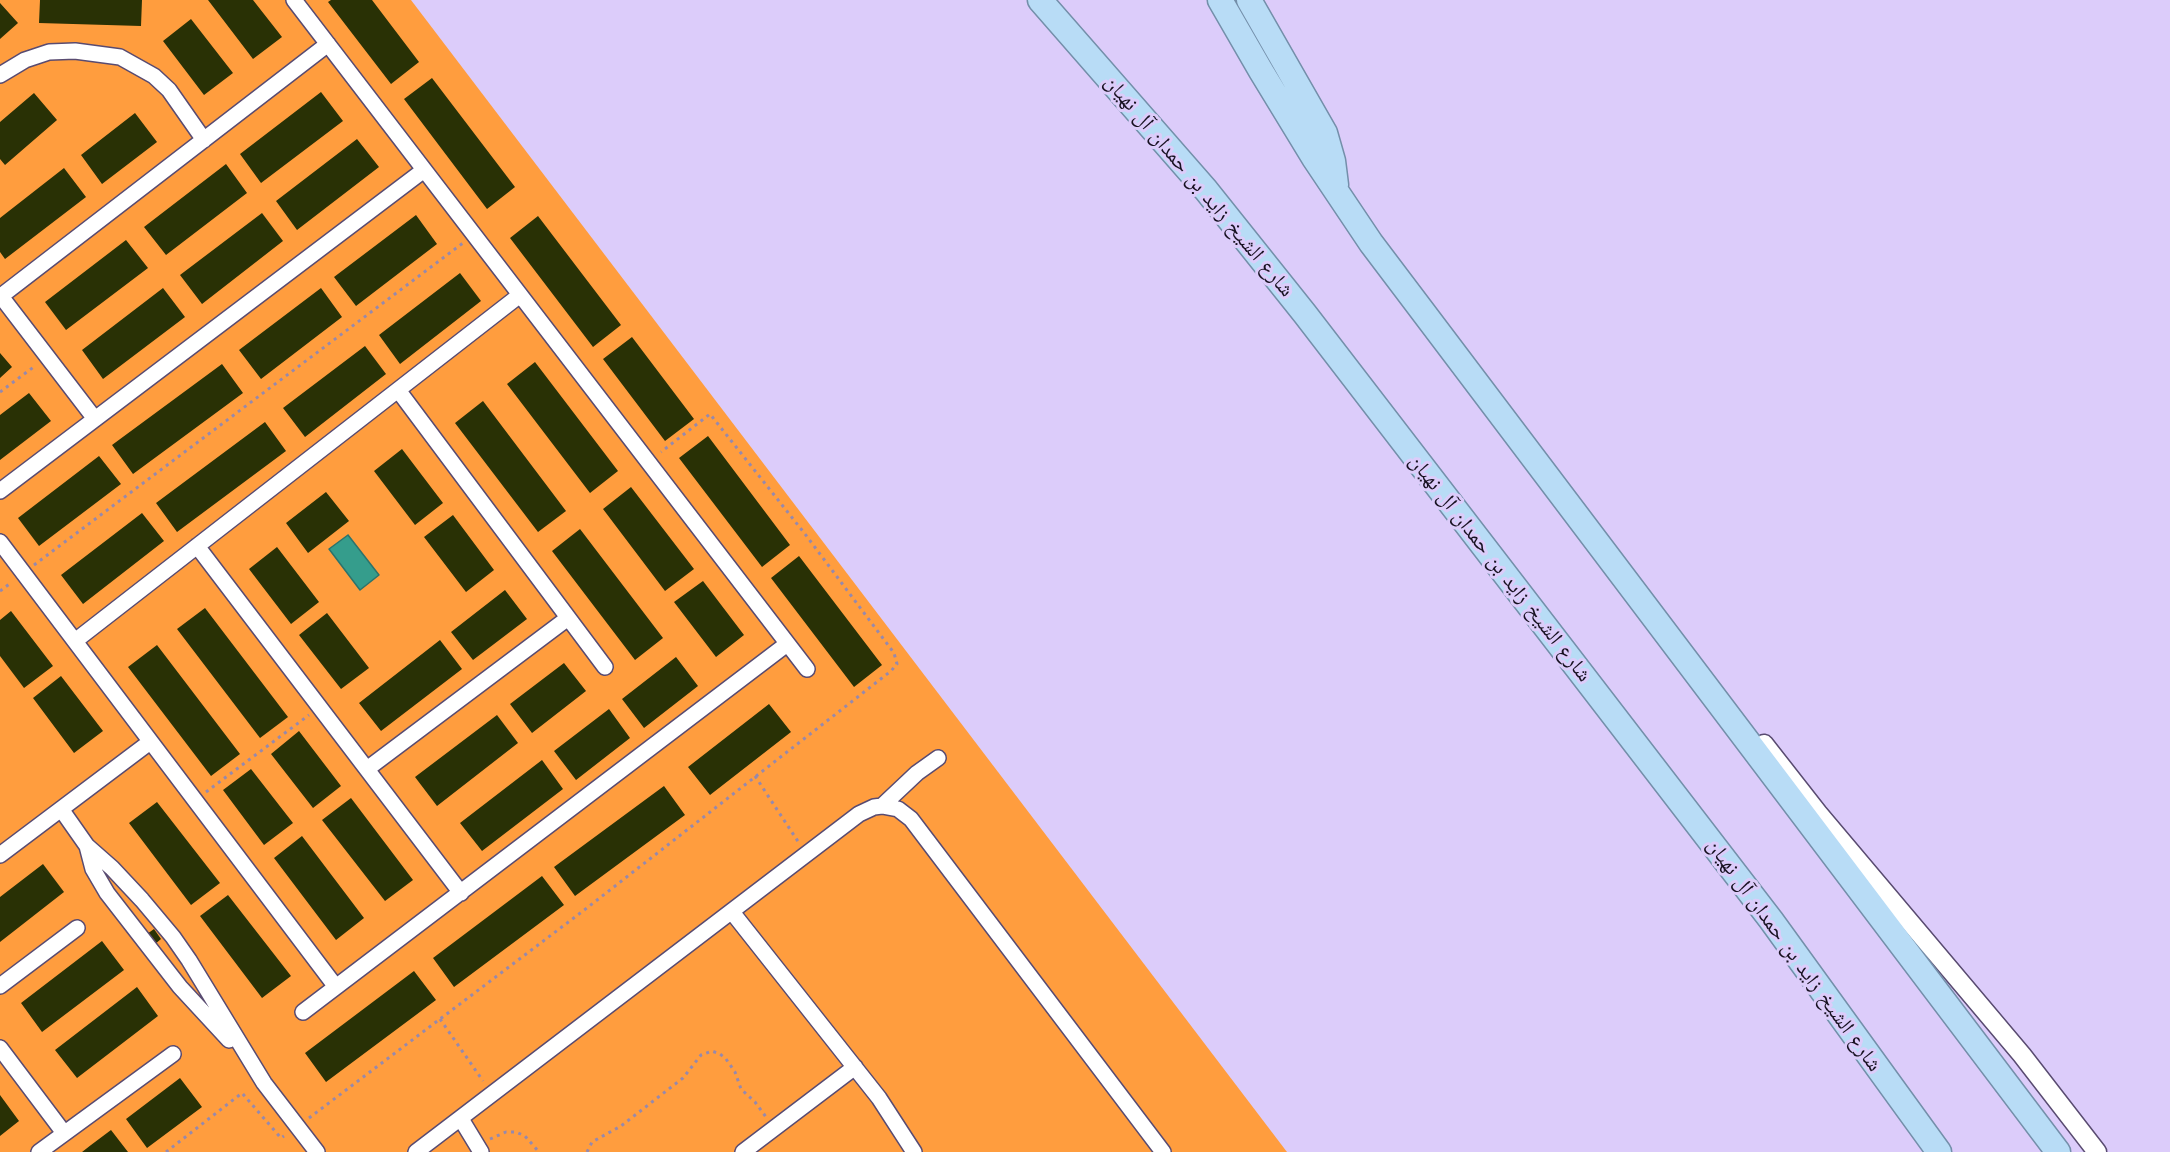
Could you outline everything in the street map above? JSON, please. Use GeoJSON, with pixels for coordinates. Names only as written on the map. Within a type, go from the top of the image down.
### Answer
{"type":"FeatureCollection","features":[{"type":"Feature","properties":{"kind":"highway","name":"شارع الشيخ زايد بن حمدان آل نهيان"},"geometry":{"type":"LineString","coordinates":[[1040,0],[1206,190],[1305,314],[1771,920],[1939,1152]]}},
{"type":"Feature","properties":{"kind":"highway"},"geometry":{"type":"LineString","coordinates":[[1220,0],[1261,71],[1371,243],[2058,1152]]}},
{"type":"Feature","properties":{"kind":"highway"},"geometry":{"type":"LineString","coordinates":[[1249,0],[1325,133],[1333,160],[1336,191]]}},
{"type":"Feature","properties":{"kind":"street"},"geometry":{"type":"LineString","coordinates":[[294,0],[807,669]]}},
{"type":"Feature","properties":{"kind":"street"},"geometry":{"type":"LineString","coordinates":[[95,419],[1,295],[328,44]]}},
{"type":"Feature","properties":{"kind":"street"},"geometry":{"type":"LineString","coordinates":[[0,75],[25,60],[49,52],[75,51],[120,57],[154,76],[169,90],[204,140]]}},
{"type":"Feature","properties":{"kind":"street"},"geometry":{"type":"LineString","coordinates":[[0,491],[424,170]]}},
{"type":"Feature","properties":{"kind":"street"},"geometry":{"type":"LineString","coordinates":[[75,641],[520,295]]}},
{"type":"Feature","properties":{"kind":"street"},"geometry":{"type":"LineString","coordinates":[[398,390],[605,667]]}},
{"type":"Feature","properties":{"kind":"street"},"geometry":{"type":"LineString","coordinates":[[1579,519],[1616,553],[1811,804],[2022,1055],[2097,1152]]}},
{"type":"Feature","properties":{"kind":"street"},"geometry":{"type":"LineString","coordinates":[[0,542],[336,987]]}},
{"type":"Feature","properties":{"kind":"street"},"geometry":{"type":"LineString","coordinates":[[197,546],[462,893]]}},
{"type":"Feature","properties":{"kind":"street"},"geometry":{"type":"LineString","coordinates":[[367,769],[568,618]]}},
{"type":"Feature","properties":{"kind":"street"},"geometry":{"type":"LineString","coordinates":[[303,1012],[787,644]]}},
{"type":"Feature","properties":{"kind":"street"},"geometry":{"type":"LineString","coordinates":[[0,855],[150,742]]}},
{"type":"Feature","properties":{"kind":"street"},"geometry":{"type":"LineString","coordinates":[[882,806],[899,789],[938,758]]}},
{"type":"Feature","properties":{"kind":"street"},"geometry":{"type":"LineString","coordinates":[[416,1152],[806,854],[866,810],[882,806],[898,809],[911,819],[1163,1152]]}},
{"type":"Feature","properties":{"kind":"street"},"geometry":{"type":"LineString","coordinates":[[61,809],[87,846],[112,868],[173,937],[251,1063],[317,1152]]}},
{"type":"Feature","properties":{"kind":"street"},"geometry":{"type":"LineString","coordinates":[[87,846],[93,869],[106,893],[180,987],[251,1063]]}},
{"type":"Feature","properties":{"kind":"street"},"geometry":{"type":"LineString","coordinates":[[123,915],[142,900]]}},
{"type":"Feature","properties":{"kind":"street"},"geometry":{"type":"LineString","coordinates":[[732,912],[855,1067],[901,1130],[914,1152]]}},
{"type":"Feature","properties":{"kind":"street"},"geometry":{"type":"LineString","coordinates":[[0,987],[77,928]]}},
{"type":"Feature","properties":{"kind":"street"},"geometry":{"type":"LineString","coordinates":[[180,987],[198,974]]}},
{"type":"Feature","properties":{"kind":"street"},"geometry":{"type":"LineString","coordinates":[[0,1048],[64,1133]]}},
{"type":"Feature","properties":{"kind":"street"},"geometry":{"type":"LineString","coordinates":[[39,1152],[173,1054]]}},
{"type":"Feature","properties":{"kind":"street"},"geometry":{"type":"LineString","coordinates":[[743,1152],[855,1067]]}},
{"type":"Feature","properties":{"kind":"street"},"geometry":{"type":"LineString","coordinates":[[461,1119],[480,1149]]}},
{"type":"Feature","properties":{"kind":"street"},"geometry":{"type":"LineString","coordinates":[[1917,1124],[1926,1152]]}},
{"type":"Feature","properties":{"kind":"path"},"geometry":{"type":"LineString","coordinates":[[24,573],[474,235]]}},
{"type":"Feature","properties":{"kind":"path"},"geometry":{"type":"LineString","coordinates":[[0,392],[48,356]]}},
{"type":"Feature","properties":{"kind":"path"},"geometry":{"type":"LineString","coordinates":[[165,1152],[242,1093],[281,1138],[583,910],[891,671],[897,664],[894,653],[805,534],[710,414],[648,462]]}},
{"type":"Feature","properties":{"kind":"path"},"geometry":{"type":"LineString","coordinates":[[195,800],[320,707]]}},
{"type":"Feature","properties":{"kind":"path"},"geometry":{"type":"LineString","coordinates":[[755,776],[806,854]]}},
{"type":"Feature","properties":{"kind":"path"},"geometry":{"type":"LineString","coordinates":[[440,1019],[493,1095]]}},
{"type":"Feature","properties":{"kind":"path"},"geometry":{"type":"LineString","coordinates":[[587,1152],[592,1142],[621,1126],[683,1078],[701,1055],[712,1051],[726,1059],[735,1072],[741,1089],[760,1107],[774,1129]]}},
{"type":"Feature","properties":{"kind":"path"},"geometry":{"type":"LineString","coordinates":[[480,1149],[496,1135],[516,1132],[525,1136],[539,1152]]}},
{"type":"Feature","properties":{"kind":"shaded area"},"geometry":{"type":"Polygon","coordinates":[[[0,0],[411,0],[1287,1152],[0,1152],[0,0]]]}},
{"type":"Feature","properties":{"kind":"shaded area"},"geometry":{"type":"Polygon","coordinates":[[[348,535],[379,575],[360,590],[329,549],[348,535]]]}},
{"type":"Feature","properties":{"kind":"building"},"geometry":{"type":"Polygon","coordinates":[[[40,0],[142,0],[141,26],[39,23],[40,0]]]}},
{"type":"Feature","properties":{"kind":"building"},"geometry":{"type":"Polygon","coordinates":[[[208,0],[253,0],[282,37],[253,59],[208,0]]]}},
{"type":"Feature","properties":{"kind":"building"},"geometry":{"type":"Polygon","coordinates":[[[331,0],[372,0],[419,62],[391,84],[328,2],[331,0]]]}},
{"type":"Feature","properties":{"kind":"building"},"geometry":{"type":"Polygon","coordinates":[[[0,3],[18,23],[0,39],[0,3]]]}},
{"type":"Feature","properties":{"kind":"building"},"geometry":{"type":"Polygon","coordinates":[[[191,19],[233,73],[204,95],[163,41],[191,19]]]}},
{"type":"Feature","properties":{"kind":"building"},"geometry":{"type":"Polygon","coordinates":[[[432,78],[515,187],[487,209],[404,99],[432,78]]]}},
{"type":"Feature","properties":{"kind":"building"},"geometry":{"type":"Polygon","coordinates":[[[321,92],[343,121],[261,183],[240,154],[321,92]]]}},
{"type":"Feature","properties":{"kind":"building"},"geometry":{"type":"Polygon","coordinates":[[[34,93],[57,120],[5,165],[0,159],[0,122],[34,93]]]}},
{"type":"Feature","properties":{"kind":"building"},"geometry":{"type":"Polygon","coordinates":[[[135,113],[157,142],[102,184],[81,155],[135,113]]]}},
{"type":"Feature","properties":{"kind":"building"},"geometry":{"type":"Polygon","coordinates":[[[357,139],[379,167],[297,230],[276,201],[357,139]]]}},
{"type":"Feature","properties":{"kind":"building"},"geometry":{"type":"Polygon","coordinates":[[[226,164],[247,193],[166,255],[144,227],[226,164]]]}},
{"type":"Feature","properties":{"kind":"building"},"geometry":{"type":"Polygon","coordinates":[[[64,168],[86,197],[5,259],[0,252],[0,218],[64,168]]]}},
{"type":"Feature","properties":{"kind":"building"},"geometry":{"type":"Polygon","coordinates":[[[262,213],[283,241],[202,304],[180,275],[262,213]]]}},
{"type":"Feature","properties":{"kind":"building"},"geometry":{"type":"Polygon","coordinates":[[[416,215],[437,244],[356,306],[334,277],[416,215]]]}},
{"type":"Feature","properties":{"kind":"building"},"geometry":{"type":"Polygon","coordinates":[[[538,216],[621,325],[593,347],[510,238],[538,216]]]}},
{"type":"Feature","properties":{"kind":"building"},"geometry":{"type":"Polygon","coordinates":[[[126,240],[148,268],[66,330],[45,302],[126,240]]]}},
{"type":"Feature","properties":{"kind":"building"},"geometry":{"type":"Polygon","coordinates":[[[460,273],[481,301],[400,364],[379,335],[460,273]]]}},
{"type":"Feature","properties":{"kind":"building"},"geometry":{"type":"Polygon","coordinates":[[[163,288],[185,317],[103,379],[82,350],[163,288]]]}},
{"type":"Feature","properties":{"kind":"building"},"geometry":{"type":"Polygon","coordinates":[[[321,288],[342,317],[261,379],[239,350],[321,288]]]}},
{"type":"Feature","properties":{"kind":"building"},"geometry":{"type":"Polygon","coordinates":[[[632,337],[694,419],[665,441],[603,359],[632,337]]]}},
{"type":"Feature","properties":{"kind":"building"},"geometry":{"type":"Polygon","coordinates":[[[365,346],[386,374],[305,437],[283,408],[365,346]]]}},
{"type":"Feature","properties":{"kind":"building"},"geometry":{"type":"Polygon","coordinates":[[[0,353],[12,367],[0,378],[0,353]]]}},
{"type":"Feature","properties":{"kind":"building"},"geometry":{"type":"Polygon","coordinates":[[[535,362],[618,471],[590,493],[507,384],[535,362]]]}},
{"type":"Feature","properties":{"kind":"building"},"geometry":{"type":"Polygon","coordinates":[[[222,364],[243,393],[133,474],[112,445],[222,364]]]}},
{"type":"Feature","properties":{"kind":"building"},"geometry":{"type":"Polygon","coordinates":[[[29,393],[51,421],[0,460],[0,415],[29,393]]]}},
{"type":"Feature","properties":{"kind":"building"},"geometry":{"type":"Polygon","coordinates":[[[483,401],[566,511],[538,532],[455,423],[483,401]]]}},
{"type":"Feature","properties":{"kind":"building"},"geometry":{"type":"Polygon","coordinates":[[[265,422],[286,451],[177,532],[156,503],[265,422]]]}},
{"type":"Feature","properties":{"kind":"building"},"geometry":{"type":"Polygon","coordinates":[[[708,436],[790,545],[762,567],[679,458],[708,436]]]}},
{"type":"Feature","properties":{"kind":"building"},"geometry":{"type":"Polygon","coordinates":[[[402,449],[443,503],[415,525],[374,471],[402,449]]]}},
{"type":"Feature","properties":{"kind":"building"},"geometry":{"type":"Polygon","coordinates":[[[99,456],[121,484],[39,546],[18,518],[99,456]]]}},
{"type":"Feature","properties":{"kind":"building"},"geometry":{"type":"Polygon","coordinates":[[[631,487],[694,569],[665,591],[603,509],[631,487]]]}},
{"type":"Feature","properties":{"kind":"building"},"geometry":{"type":"Polygon","coordinates":[[[326,492],[349,521],[308,553],[286,523],[326,492]]]}},
{"type":"Feature","properties":{"kind":"building"},"geometry":{"type":"Polygon","coordinates":[[[142,513],[164,541],[83,604],[61,575],[142,513]]]}},
{"type":"Feature","properties":{"kind":"building"},"geometry":{"type":"Polygon","coordinates":[[[453,515],[494,570],[466,592],[424,537],[453,515]]]}},
{"type":"Feature","properties":{"kind":"building"},"geometry":{"type":"Polygon","coordinates":[[[580,529],[663,638],[635,660],[552,551],[580,529]]]}},
{"type":"Feature","properties":{"kind":"building"},"geometry":{"type":"Polygon","coordinates":[[[277,547],[319,602],[291,624],[249,569],[277,547]]]}},
{"type":"Feature","properties":{"kind":"building"},"geometry":{"type":"Polygon","coordinates":[[[799,556],[882,665],[854,687],[771,578],[799,556]]]}},
{"type":"Feature","properties":{"kind":"building"},"geometry":{"type":"Polygon","coordinates":[[[703,581],[744,635],[716,657],[674,602],[703,581]]]}},
{"type":"Feature","properties":{"kind":"building"},"geometry":{"type":"Polygon","coordinates":[[[505,590],[527,619],[473,660],[451,632],[505,590]]]}},
{"type":"Feature","properties":{"kind":"building"},"geometry":{"type":"Polygon","coordinates":[[[205,608],[288,717],[260,738],[177,629],[205,608]]]}},
{"type":"Feature","properties":{"kind":"building"},"geometry":{"type":"Polygon","coordinates":[[[11,611],[53,666],[24,688],[0,656],[0,620],[11,611]]]}},
{"type":"Feature","properties":{"kind":"building"},"geometry":{"type":"Polygon","coordinates":[[[327,613],[369,668],[341,689],[299,635],[327,613]]]}},
{"type":"Feature","properties":{"kind":"building"},"geometry":{"type":"Polygon","coordinates":[[[440,640],[462,669],[381,731],[359,703],[440,640]]]}},
{"type":"Feature","properties":{"kind":"building"},"geometry":{"type":"Polygon","coordinates":[[[157,645],[240,754],[211,776],[128,667],[157,645]]]}},
{"type":"Feature","properties":{"kind":"building"},"geometry":{"type":"Polygon","coordinates":[[[676,657],[698,686],[644,728],[622,699],[676,657]]]}},
{"type":"Feature","properties":{"kind":"building"},"geometry":{"type":"Polygon","coordinates":[[[564,663],[586,691],[532,733],[510,704],[564,663]]]}},
{"type":"Feature","properties":{"kind":"building"},"geometry":{"type":"Polygon","coordinates":[[[61,676],[103,731],[74,753],[33,698],[61,676]]]}},
{"type":"Feature","properties":{"kind":"building"},"geometry":{"type":"Polygon","coordinates":[[[769,704],[791,732],[710,795],[688,767],[769,704]]]}},
{"type":"Feature","properties":{"kind":"building"},"geometry":{"type":"Polygon","coordinates":[[[609,709],[630,738],[576,780],[554,751],[609,709]]]}},
{"type":"Feature","properties":{"kind":"building"},"geometry":{"type":"Polygon","coordinates":[[[497,715],[518,743],[437,806],[415,777],[497,715]]]}},
{"type":"Feature","properties":{"kind":"building"},"geometry":{"type":"Polygon","coordinates":[[[299,731],[341,786],[313,808],[271,754],[299,731]]]}},
{"type":"Feature","properties":{"kind":"building"},"geometry":{"type":"Polygon","coordinates":[[[542,760],[563,789],[482,851],[460,823],[542,760]]]}},
{"type":"Feature","properties":{"kind":"building"},"geometry":{"type":"Polygon","coordinates":[[[251,769],[293,823],[264,845],[223,790],[251,769]]]}},
{"type":"Feature","properties":{"kind":"building"},"geometry":{"type":"Polygon","coordinates":[[[664,786],[685,815],[575,896],[554,867],[664,786]]]}},
{"type":"Feature","properties":{"kind":"building"},"geometry":{"type":"Polygon","coordinates":[[[351,798],[413,880],[385,901],[322,820],[351,798]]]}},
{"type":"Feature","properties":{"kind":"building"},"geometry":{"type":"Polygon","coordinates":[[[157,802],[220,883],[191,905],[129,823],[157,802]]]}},
{"type":"Feature","properties":{"kind":"building"},"geometry":{"type":"Polygon","coordinates":[[[302,836],[364,918],[336,940],[274,858],[302,836]]]}},
{"type":"Feature","properties":{"kind":"building"},"geometry":{"type":"Polygon","coordinates":[[[43,864],[64,892],[0,942],[0,897],[43,864]]]}},
{"type":"Feature","properties":{"kind":"building"},"geometry":{"type":"Polygon","coordinates":[[[542,876],[564,905],[454,987],[433,958],[542,876]]]}},
{"type":"Feature","properties":{"kind":"building"},"geometry":{"type":"Polygon","coordinates":[[[228,895],[291,976],[262,998],[200,916],[228,895]]]}},
{"type":"Feature","properties":{"kind":"building"},"geometry":{"type":"Polygon","coordinates":[[[154,929],[161,939],[154,945],[147,934],[154,929]]]}},
{"type":"Feature","properties":{"kind":"building"},"geometry":{"type":"Polygon","coordinates":[[[102,941],[124,970],[42,1032],[21,1003],[102,941]]]}},
{"type":"Feature","properties":{"kind":"building"},"geometry":{"type":"Polygon","coordinates":[[[414,971],[436,1000],[326,1082],[305,1053],[414,971]]]}},
{"type":"Feature","properties":{"kind":"building"},"geometry":{"type":"Polygon","coordinates":[[[137,987],[158,1016],[77,1078],[55,1050],[137,987]]]}},
{"type":"Feature","properties":{"kind":"building"},"geometry":{"type":"Polygon","coordinates":[[[180,1078],[202,1107],[147,1148],[126,1119],[180,1078]]]}},
{"type":"Feature","properties":{"kind":"building"},"geometry":{"type":"Polygon","coordinates":[[[0,1095],[19,1121],[0,1136],[0,1095]]]}},
{"type":"Feature","properties":{"kind":"building"},"geometry":{"type":"Polygon","coordinates":[[[111,1130],[128,1152],[82,1152],[91,1145],[111,1130]]]}}]}
